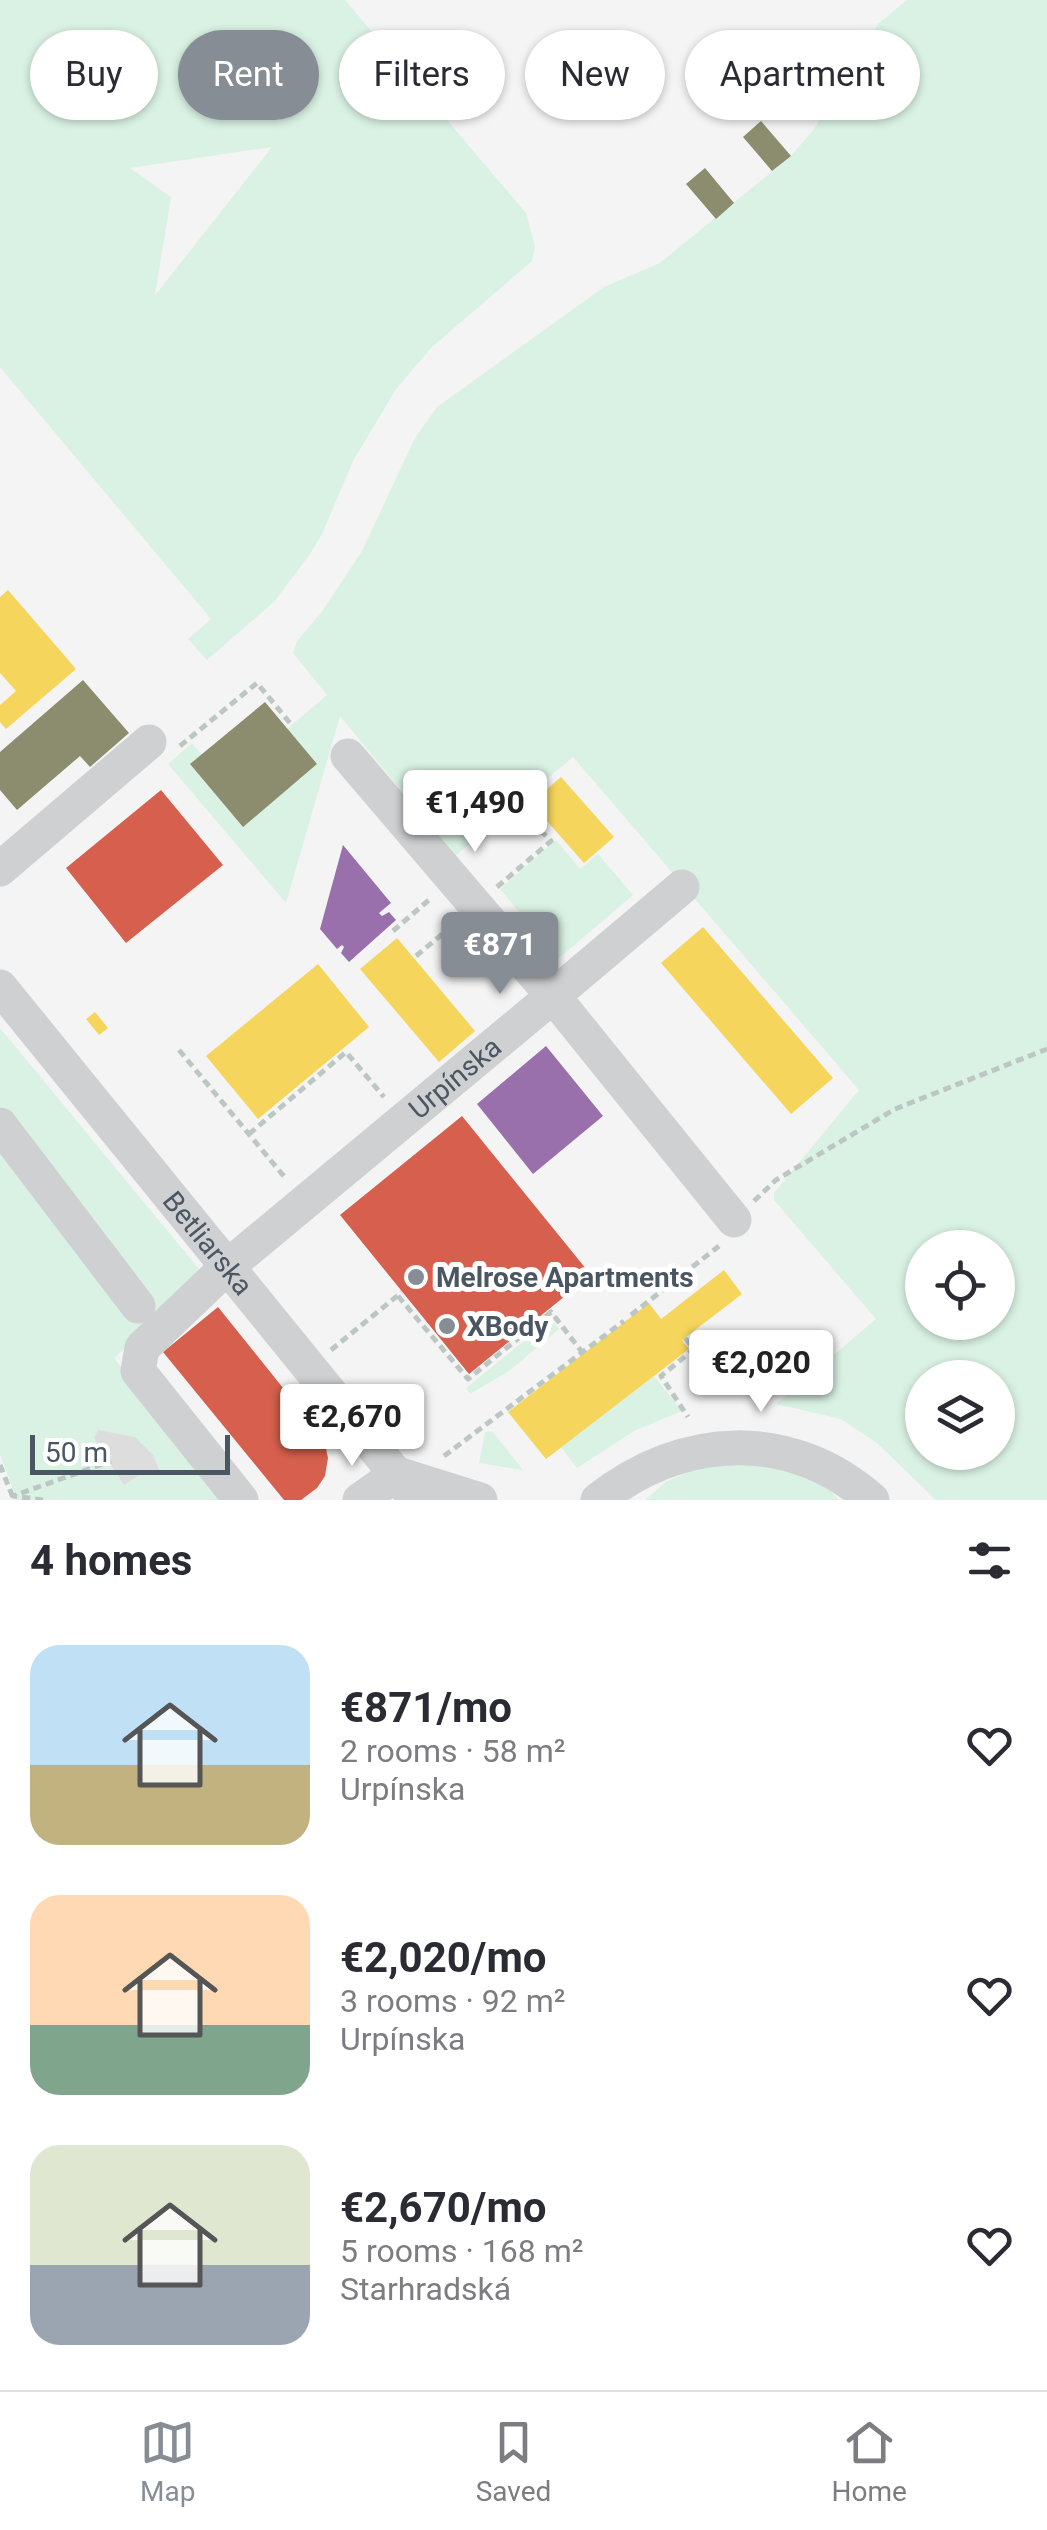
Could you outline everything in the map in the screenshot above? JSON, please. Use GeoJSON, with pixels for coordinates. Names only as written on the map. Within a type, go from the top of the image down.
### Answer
{"type":"FeatureCollection","features":[{"type":"Feature","properties":{"kind":"street"},"geometry":{"type":"LineString","coordinates":[[0,869],[163,746]]}},
{"type":"Feature","properties":{"kind":"street"},"geometry":{"type":"LineString","coordinates":[[348,756],[553,996],[732,1229]]}},
{"type":"Feature","properties":{"kind":"street","name":"Urpínska"},"geometry":{"type":"LineString","coordinates":[[241,1500],[138,1371],[142,1348],[228,1266],[682,888]]}},
{"type":"Feature","properties":{"kind":"street","name":"Betliarska"},"geometry":{"type":"LineString","coordinates":[[0,987],[407,1487]]}},
{"type":"Feature","properties":{"kind":"street"},"geometry":{"type":"LineString","coordinates":[[0,1125],[138,1306]]}},
{"type":"Feature","properties":{"kind":"street"},"geometry":{"type":"LineString","coordinates":[[609,1495],[686,1455],[758,1447],[809,1459],[848,1478],[872,1500]]}},
{"type":"Feature","properties":{"kind":"street"},"geometry":{"type":"LineString","coordinates":[[360,1500],[407,1487],[480,1500]]}},
{"type":"Feature","properties":{"kind":"path"},"geometry":{"type":"LineString","coordinates":[[163,746],[257,682],[290,723]]}},
{"type":"Feature","properties":{"kind":"path"},"geometry":{"type":"LineString","coordinates":[[492,895],[551,841],[541,831]]}},
{"type":"Feature","properties":{"kind":"path"},"geometry":{"type":"LineString","coordinates":[[393,931],[431,898]]}},
{"type":"Feature","properties":{"kind":"path"},"geometry":{"type":"LineString","coordinates":[[416,956],[454,925]]}},
{"type":"Feature","properties":{"kind":"path"},"geometry":{"type":"LineString","coordinates":[[178,1050],[296,1190]]}},
{"type":"Feature","properties":{"kind":"path"},"geometry":{"type":"LineString","coordinates":[[776,1180],[895,1109],[1047,1050]]}},
{"type":"Feature","properties":{"kind":"path"},"geometry":{"type":"LineString","coordinates":[[248,1134],[346,1052],[384,1094],[386,1114]]}},
{"type":"Feature","properties":{"kind":"path"},"geometry":{"type":"LineString","coordinates":[[631,1315],[732,1229]]}},
{"type":"Feature","properties":{"kind":"path"},"geometry":{"type":"LineString","coordinates":[[329,1352],[400,1294],[468,1379],[551,1312],[582,1352]]}},
{"type":"Feature","properties":{"kind":"path"},"geometry":{"type":"LineString","coordinates":[[434,1464],[624,1320]]}},
{"type":"Feature","properties":{"kind":"path"},"geometry":{"type":"LineString","coordinates":[[686,1338],[694,1350],[661,1376],[688,1417]]}},
{"type":"Feature","properties":{"kind":"path"},"geometry":{"type":"LineString","coordinates":[[13,1498],[111,1461]]}},
{"type":"Feature","properties":{"kind":"path"},"geometry":{"type":"LineString","coordinates":[[0,1465],[13,1498]]}},
{"type":"Feature","properties":{"kind":"path"},"geometry":{"type":"LineString","coordinates":[[13,1498],[43,1500]]}},
{"type":"Feature","properties":{"kind":"green space"},"geometry":{"type":"Polygon","coordinates":[[[0,0],[345,0],[370,30],[339,30],[339,120],[447,120],[526,213],[535,246],[532,261],[432,347],[396,389],[353,461],[310,554],[274,602],[207,660],[188,639],[211,619],[0,367],[0,0]],[[272,147],[130,168],[171,197],[155,294],[272,147]]]}},
{"type":"Feature","properties":{"kind":"green space"},"geometry":{"type":"Polygon","coordinates":[[[907,0],[1047,0],[1047,1500],[936,1500],[877,1443],[841,1419],[776,1404],[876,1319],[774,1200],[774,1193],[859,1090],[573,757],[455,856],[340,716],[286,903],[168,764],[192,743],[202,755],[191,765],[243,826],[316,765],[287,729],[327,695],[293,653],[297,641],[321,613],[362,551],[415,438],[437,407],[604,287],[660,263],[791,156],[819,120],[920,120],[920,30],[874,30],[907,0]]]}},
{"type":"Feature","properties":{"kind":"green space"},"geometry":{"type":"Polygon","coordinates":[[[556,840],[580,869],[598,854],[633,895],[558,959],[500,889],[556,840]]]}},
{"type":"Feature","properties":{"kind":"green space"},"geometry":{"type":"Polygon","coordinates":[[[0,1028],[204,1275],[114,1358],[227,1500],[17,1500],[0,1454],[0,1028]]]}},
{"type":"Feature","properties":{"kind":"green space"},"geometry":{"type":"Polygon","coordinates":[[[551,1319],[559,1329],[509,1371],[470,1394],[466,1388],[551,1319]]]}},
{"type":"Feature","properties":{"kind":"green space"},"geometry":{"type":"Polygon","coordinates":[[[654,1376],[682,1411],[634,1431],[577,1468],[561,1447],[654,1376]]]}},
{"type":"Feature","properties":{"kind":"green space"},"geometry":{"type":"Polygon","coordinates":[[[492,1431],[523,1470],[479,1463],[485,1432],[492,1431]]]}},
{"type":"Feature","properties":{"kind":"green space"},"geometry":{"type":"Polygon","coordinates":[[[708,1463],[796,1472],[827,1488],[839,1500],[645,1500],[666,1482],[708,1463]]]}},
{"type":"Feature","properties":{"kind":"building: Homes"},"geometry":{"type":"Polygon","coordinates":[[[8,590],[76,669],[6,729],[0,722],[0,705],[16,691],[0,673],[0,597],[8,590]]]}},
{"type":"Feature","properties":{"kind":"building: Homes"},"geometry":{"type":"Polygon","coordinates":[[[561,777],[614,837],[584,863],[531,803],[561,777]]]}},
{"type":"Feature","properties":{"kind":"building: Homes"},"geometry":{"type":"Polygon","coordinates":[[[703,927],[833,1078],[791,1114],[661,963],[703,927]]]}},
{"type":"Feature","properties":{"kind":"building: Homes"},"geometry":{"type":"Polygon","coordinates":[[[397,938],[475,1031],[439,1062],[360,969],[397,938]]]}},
{"type":"Feature","properties":{"kind":"building: Homes"},"geometry":{"type":"Polygon","coordinates":[[[318,964],[369,1027],[258,1119],[206,1056],[318,964]]]}},
{"type":"Feature","properties":{"kind":"building: Homes"},"geometry":{"type":"Polygon","coordinates":[[[95,1012],[108,1028],[99,1035],[86,1019],[95,1012]]]}},
{"type":"Feature","properties":{"kind":"building: Homes"},"geometry":{"type":"Polygon","coordinates":[[[724,1270],[742,1294],[682,1340],[689,1349],[546,1459],[508,1412],[649,1303],[661,1319],[724,1270]]]}},
{"type":"Feature","properties":{"kind":"building: Shops"},"geometry":{"type":"Polygon","coordinates":[[[161,790],[223,865],[126,943],[66,868],[161,790]]]}},
{"type":"Feature","properties":{"kind":"building: Shops"},"geometry":{"type":"Polygon","coordinates":[[[462,1116],[591,1275],[469,1374],[340,1215],[462,1116]]]}},
{"type":"Feature","properties":{"kind":"building: Shops"},"geometry":{"type":"Polygon","coordinates":[[[218,1307],[324,1439],[328,1458],[325,1476],[301,1500],[284,1500],[163,1352],[218,1307]]]}},
{"type":"Feature","properties":{"kind":"building: Offices"},"geometry":{"type":"Polygon","coordinates":[[[343,845],[391,903],[379,913],[382,916],[389,912],[396,920],[349,962],[341,953],[344,947],[337,949],[320,929],[343,845]]]}},
{"type":"Feature","properties":{"kind":"building: Offices"},"geometry":{"type":"Polygon","coordinates":[[[546,1046],[603,1116],[533,1174],[477,1104],[546,1046]]]}},
{"type":"Feature","properties":{"kind":"building: Industry"},"geometry":{"type":"Polygon","coordinates":[[[761,121],[791,156],[772,171],[743,137],[761,121]]]}},
{"type":"Feature","properties":{"kind":"building: Industry"},"geometry":{"type":"Polygon","coordinates":[[[705,168],[734,203],[716,219],[686,184],[705,168]]]}},
{"type":"Feature","properties":{"kind":"building: Industry"},"geometry":{"type":"Polygon","coordinates":[[[83,680],[129,733],[90,767],[80,756],[17,810],[0,790],[0,752],[83,680]]]}},
{"type":"Feature","properties":{"kind":"building: Industry"},"geometry":{"type":"Polygon","coordinates":[[[265,702],[317,764],[243,827],[190,764],[265,702]]]}},
{"type":"Feature","properties":{"kind":"building: Other"},"geometry":{"type":"Polygon","coordinates":[[[98,1430],[135,1437],[153,1455],[160,1472],[144,1472],[124,1485],[94,1438],[98,1430]]]}},
{"type":"Feature","properties":{"kind":"place","name":"Melrose Apartments"},"geometry":{"type":"Point","coordinates":[416,1277]}},
{"type":"Feature","properties":{"kind":"place","name":"XBody"},"geometry":{"type":"Point","coordinates":[447,1326]}}]}
